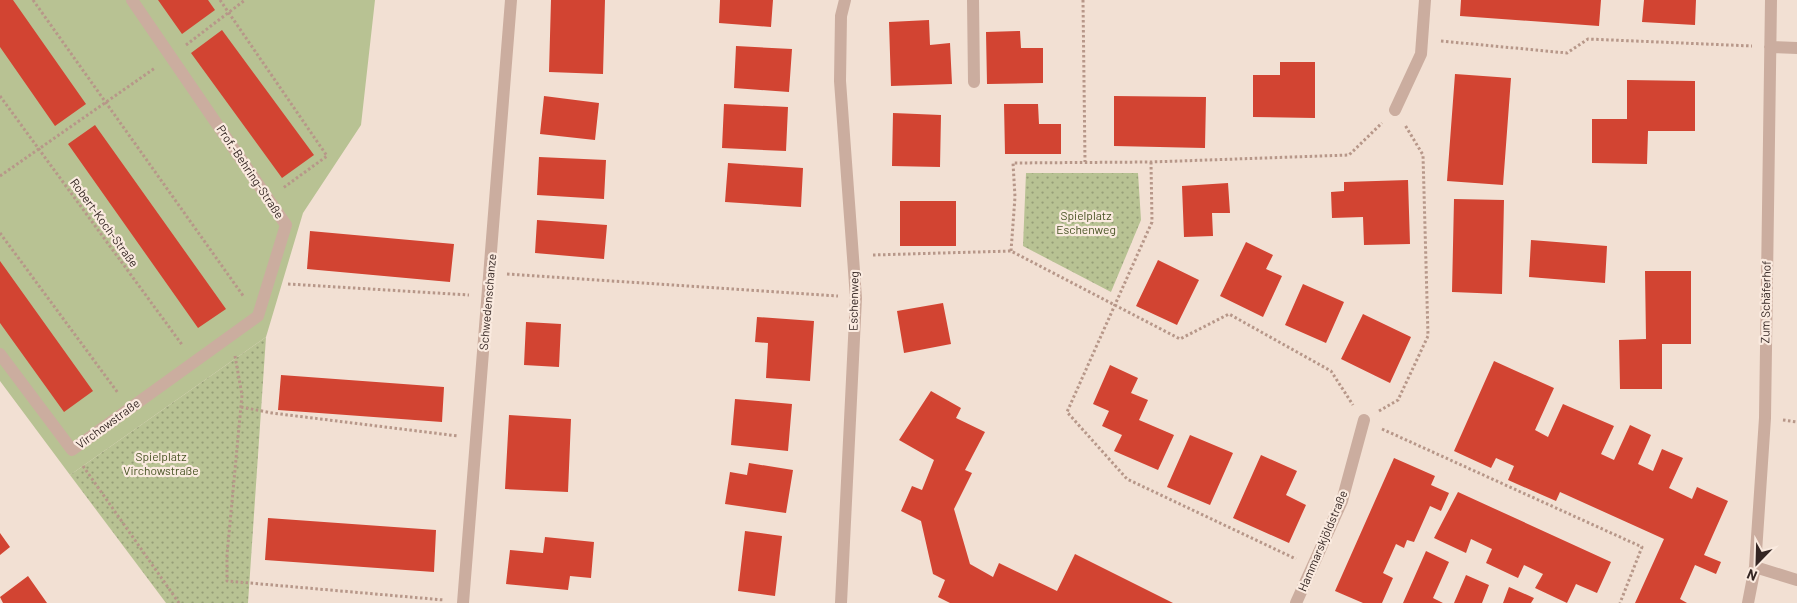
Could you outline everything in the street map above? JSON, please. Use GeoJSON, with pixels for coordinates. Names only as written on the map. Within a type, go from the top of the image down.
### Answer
{"type":"FeatureCollection","features":[{"type":"Feature","properties":{"kind":"street","name":"Prof.-Behring-Straße"},"geometry":{"type":"LineString","coordinates":[[132,0],[286,224],[258,316]]}},
{"type":"Feature","properties":{"kind":"street","name":"Schwedenschanze"},"geometry":{"type":"LineString","coordinates":[[463,602],[475,438],[490,296],[511,0]]}},
{"type":"Feature","properties":{"kind":"street","name":"Eschenweg"},"geometry":{"type":"LineString","coordinates":[[841,603],[856,298],[840,81],[841,16],[845,0]]}},
{"type":"Feature","properties":{"kind":"street"},"geometry":{"type":"LineString","coordinates":[[973,0],[974,82]]}},
{"type":"Feature","properties":{"kind":"street"},"geometry":{"type":"LineString","coordinates":[[1395,110],[1421,54],[1425,0]]}},
{"type":"Feature","properties":{"kind":"street","name":"Zum Schäferhof"},"geometry":{"type":"LineString","coordinates":[[1748,603],[1755,567],[1765,418],[1772,0]]}},
{"type":"Feature","properties":{"kind":"street"},"geometry":{"type":"LineString","coordinates":[[1770,47],[1797,48]]}},
{"type":"Feature","properties":{"kind":"street"},"geometry":{"type":"LineString","coordinates":[[194,361],[258,316]]}},
{"type":"Feature","properties":{"kind":"street","name":"Virchowstraße"},"geometry":{"type":"LineString","coordinates":[[0,354],[72,450],[194,361]]}},
{"type":"Feature","properties":{"kind":"street","name":"Hammarskjöldstraße"},"geometry":{"type":"LineString","coordinates":[[1296,603],[1342,501],[1364,420]]}},
{"type":"Feature","properties":{"kind":"street"},"geometry":{"type":"LineString","coordinates":[[1755,567],[1797,580]]}},
{"type":"Feature","properties":{"kind":"path"},"geometry":{"type":"LineString","coordinates":[[33,0],[258,316]]}},
{"type":"Feature","properties":{"kind":"path"},"geometry":{"type":"LineString","coordinates":[[220,0],[327,156],[269,198]]}},
{"type":"Feature","properties":{"kind":"path"},"geometry":{"type":"LineString","coordinates":[[0,176],[171,56],[246,0]]}},
{"type":"Feature","properties":{"kind":"path"},"geometry":{"type":"LineString","coordinates":[[1083,0],[1085,162]]}},
{"type":"Feature","properties":{"kind":"path"},"geometry":{"type":"LineString","coordinates":[[1422,39],[1567,53],[1588,39],[1770,47]]}},
{"type":"Feature","properties":{"kind":"path","name":"Robert-Koch-Straße"},"geometry":{"type":"LineString","coordinates":[[0,96],[194,361]]}},
{"type":"Feature","properties":{"kind":"path"},"geometry":{"type":"LineString","coordinates":[[1011,251],[1015,196],[1013,163],[1151,162],[1349,155],[1395,110],[1423,155],[1428,336],[1398,400],[1364,420]]}},
{"type":"Feature","properties":{"kind":"path"},"geometry":{"type":"LineString","coordinates":[[1151,162],[1152,222],[1067,412],[1127,479],[1312,566]]}},
{"type":"Feature","properties":{"kind":"path"},"geometry":{"type":"LineString","coordinates":[[0,233],[130,408]]}},
{"type":"Feature","properties":{"kind":"path"},"geometry":{"type":"LineString","coordinates":[[854,255],[1011,251],[1180,339],[1229,314],[1331,371],[1364,420],[1642,547],[1620,603]]}},
{"type":"Feature","properties":{"kind":"path"},"geometry":{"type":"LineString","coordinates":[[491,273],[856,298]]}},
{"type":"Feature","properties":{"kind":"path"},"geometry":{"type":"LineString","coordinates":[[268,282],[490,296]]}},
{"type":"Feature","properties":{"kind":"path"},"geometry":{"type":"LineString","coordinates":[[231,336],[242,394],[227,555],[227,581],[463,602]]}},
{"type":"Feature","properties":{"kind":"path"},"geometry":{"type":"LineString","coordinates":[[241,407],[272,413],[475,438]]}},
{"type":"Feature","properties":{"kind":"path"},"geometry":{"type":"LineString","coordinates":[[72,450],[179,603]]}},
{"type":"Feature","properties":{"kind":"green space"},"geometry":{"type":"Polygon","coordinates":[[[0,0],[375,0],[361,125],[303,213],[266,337],[70,475],[0,381],[0,0]]]}},
{"type":"Feature","properties":{"kind":"green space","name":"Spielplatz Eschenweg"},"geometry":{"type":"Polygon","coordinates":[[[1026,173],[1138,173],[1141,220],[1111,292],[1023,246],[1026,173]]]}},
{"type":"Feature","properties":{"kind":"green space","name":"Spielplatz Virchowstraße"},"geometry":{"type":"Polygon","coordinates":[[[266,337],[248,603],[166,603],[70,475],[266,337]]]}},
{"type":"Feature","properties":{"kind":"building"},"geometry":{"type":"Polygon","coordinates":[[[0,0],[13,0],[86,104],[55,126],[0,47],[0,0]]]}},
{"type":"Feature","properties":{"kind":"building"},"geometry":{"type":"Polygon","coordinates":[[[158,0],[208,0],[215,10],[182,34],[158,0]]]}},
{"type":"Feature","properties":{"kind":"building"},"geometry":{"type":"Polygon","coordinates":[[[551,0],[605,0],[603,74],[549,72],[551,0]]]}},
{"type":"Feature","properties":{"kind":"building"},"geometry":{"type":"Polygon","coordinates":[[[720,0],[773,0],[771,27],[719,23],[720,0]]]}},
{"type":"Feature","properties":{"kind":"building"},"geometry":{"type":"Polygon","coordinates":[[[1461,0],[1601,0],[1599,26],[1460,16],[1461,0]]]}},
{"type":"Feature","properties":{"kind":"building"},"geometry":{"type":"Polygon","coordinates":[[[1644,0],[1696,0],[1695,25],[1642,22],[1644,0]]]}},
{"type":"Feature","properties":{"kind":"building"},"geometry":{"type":"Polygon","coordinates":[[[929,20],[930,45],[950,43],[952,84],[891,86],[889,22],[929,20]]]}},
{"type":"Feature","properties":{"kind":"building"},"geometry":{"type":"Polygon","coordinates":[[[222,30],[314,155],[282,178],[191,53],[222,30]]]}},
{"type":"Feature","properties":{"kind":"building"},"geometry":{"type":"Polygon","coordinates":[[[1020,31],[1021,48],[1043,48],[1043,83],[987,84],[986,32],[1020,31]]]}},
{"type":"Feature","properties":{"kind":"building"},"geometry":{"type":"Polygon","coordinates":[[[736,46],[792,49],[789,92],[734,88],[736,46]]]}},
{"type":"Feature","properties":{"kind":"building"},"geometry":{"type":"Polygon","coordinates":[[[1280,62],[1315,62],[1315,118],[1253,117],[1253,75],[1280,75],[1280,62]]]}},
{"type":"Feature","properties":{"kind":"building"},"geometry":{"type":"Polygon","coordinates":[[[1455,74],[1511,78],[1503,185],[1447,181],[1455,74]]]}},
{"type":"Feature","properties":{"kind":"building"},"geometry":{"type":"Polygon","coordinates":[[[1627,80],[1695,81],[1695,131],[1648,131],[1647,164],[1592,163],[1592,119],[1627,119],[1627,80]]]}},
{"type":"Feature","properties":{"kind":"building"},"geometry":{"type":"Polygon","coordinates":[[[544,96],[599,103],[595,140],[540,134],[544,96]]]}},
{"type":"Feature","properties":{"kind":"building"},"geometry":{"type":"Polygon","coordinates":[[[1114,96],[1206,97],[1205,148],[1114,146],[1114,96]]]}},
{"type":"Feature","properties":{"kind":"building"},"geometry":{"type":"Polygon","coordinates":[[[724,104],[788,107],[786,151],[722,148],[724,104]]]}},
{"type":"Feature","properties":{"kind":"building"},"geometry":{"type":"Polygon","coordinates":[[[1004,104],[1038,104],[1039,124],[1061,124],[1061,154],[1005,154],[1004,104]]]}},
{"type":"Feature","properties":{"kind":"building"},"geometry":{"type":"Polygon","coordinates":[[[893,113],[941,115],[940,167],[892,166],[893,113]]]}},
{"type":"Feature","properties":{"kind":"building"},"geometry":{"type":"Polygon","coordinates":[[[95,125],[226,309],[198,328],[68,144],[95,125]]]}},
{"type":"Feature","properties":{"kind":"building"},"geometry":{"type":"Polygon","coordinates":[[[539,157],[606,160],[604,199],[537,195],[539,157]]]}},
{"type":"Feature","properties":{"kind":"building"},"geometry":{"type":"Polygon","coordinates":[[[728,163],[803,168],[801,207],[725,202],[728,163]]]}},
{"type":"Feature","properties":{"kind":"building"},"geometry":{"type":"Polygon","coordinates":[[[1408,180],[1410,244],[1364,245],[1363,217],[1332,218],[1331,192],[1344,191],[1344,182],[1408,180]]]}},
{"type":"Feature","properties":{"kind":"building"},"geometry":{"type":"Polygon","coordinates":[[[1228,183],[1230,213],[1212,213],[1213,236],[1184,237],[1182,186],[1228,183]]]}},
{"type":"Feature","properties":{"kind":"building"},"geometry":{"type":"Polygon","coordinates":[[[1454,199],[1504,200],[1502,294],[1452,292],[1454,199]]]}},
{"type":"Feature","properties":{"kind":"building"},"geometry":{"type":"Polygon","coordinates":[[[900,201],[956,201],[956,246],[900,246],[900,201]]]}},
{"type":"Feature","properties":{"kind":"building"},"geometry":{"type":"Polygon","coordinates":[[[537,220],[607,225],[604,259],[535,253],[537,220]]]}},
{"type":"Feature","properties":{"kind":"building"},"geometry":{"type":"Polygon","coordinates":[[[310,231],[454,244],[450,282],[307,269],[310,231]]]}},
{"type":"Feature","properties":{"kind":"building"},"geometry":{"type":"Polygon","coordinates":[[[1531,240],[1607,246],[1605,283],[1529,277],[1531,240]]]}},
{"type":"Feature","properties":{"kind":"building"},"geometry":{"type":"Polygon","coordinates":[[[1246,242],[1273,255],[1266,269],[1282,276],[1263,317],[1220,296],[1246,242]]]}},
{"type":"Feature","properties":{"kind":"building"},"geometry":{"type":"Polygon","coordinates":[[[1158,260],[1199,280],[1177,325],[1136,306],[1158,260]]]}},
{"type":"Feature","properties":{"kind":"building"},"geometry":{"type":"Polygon","coordinates":[[[0,261],[93,391],[64,412],[0,323],[0,261]]]}},
{"type":"Feature","properties":{"kind":"building"},"geometry":{"type":"Polygon","coordinates":[[[1645,271],[1691,271],[1691,344],[1662,344],[1662,389],[1620,389],[1619,340],[1646,339],[1645,271]]]}},
{"type":"Feature","properties":{"kind":"building"},"geometry":{"type":"Polygon","coordinates":[[[1303,284],[1344,302],[1326,343],[1285,325],[1303,284]]]}},
{"type":"Feature","properties":{"kind":"building"},"geometry":{"type":"Polygon","coordinates":[[[943,303],[951,344],[904,353],[897,311],[943,303]]]}},
{"type":"Feature","properties":{"kind":"building"},"geometry":{"type":"Polygon","coordinates":[[[1363,314],[1411,337],[1390,383],[1341,359],[1363,314]]]}},
{"type":"Feature","properties":{"kind":"building"},"geometry":{"type":"Polygon","coordinates":[[[757,317],[814,321],[810,381],[766,378],[768,343],[755,342],[757,317]]]}},
{"type":"Feature","properties":{"kind":"building"},"geometry":{"type":"Polygon","coordinates":[[[526,322],[561,324],[559,367],[524,365],[526,322]]]}},
{"type":"Feature","properties":{"kind":"building"},"geometry":{"type":"Polygon","coordinates":[[[1494,361],[1554,388],[1535,430],[1548,437],[1563,404],[1614,426],[1601,454],[1614,460],[1630,425],[1651,435],[1638,464],[1653,471],[1662,449],[1683,458],[1669,488],[1692,499],[1697,487],[1728,501],[1704,555],[1721,562],[1716,574],[1695,565],[1680,599],[1687,603],[1635,603],[1664,539],[1560,492],[1556,501],[1508,480],[1514,466],[1496,458],[1491,468],[1454,451],[1494,361]]]}},
{"type":"Feature","properties":{"kind":"building"},"geometry":{"type":"Polygon","coordinates":[[[1110,365],[1138,378],[1131,393],[1148,400],[1139,420],[1174,435],[1158,470],[1114,451],[1122,435],[1102,426],[1109,411],[1093,404],[1110,365]]]}},
{"type":"Feature","properties":{"kind":"building"},"geometry":{"type":"Polygon","coordinates":[[[281,375],[444,387],[442,422],[278,410],[281,375]]]}},
{"type":"Feature","properties":{"kind":"building"},"geometry":{"type":"Polygon","coordinates":[[[931,391],[961,408],[956,418],[985,432],[965,470],[972,473],[954,509],[970,564],[993,577],[999,563],[1057,591],[1075,554],[1173,603],[950,603],[938,597],[945,580],[933,574],[921,521],[901,511],[912,486],[922,490],[934,460],[899,440],[931,391]]]}},
{"type":"Feature","properties":{"kind":"building"},"geometry":{"type":"Polygon","coordinates":[[[735,399],[792,404],[788,451],[731,445],[735,399]]]}},
{"type":"Feature","properties":{"kind":"building"},"geometry":{"type":"Polygon","coordinates":[[[509,415],[571,419],[568,492],[505,489],[509,415]]]}},
{"type":"Feature","properties":{"kind":"building"},"geometry":{"type":"Polygon","coordinates":[[[1190,435],[1233,453],[1210,505],[1167,487],[1190,435]]]}},
{"type":"Feature","properties":{"kind":"building"},"geometry":{"type":"Polygon","coordinates":[[[1261,455],[1297,471],[1286,495],[1306,505],[1289,543],[1233,518],[1261,455]]]}},
{"type":"Feature","properties":{"kind":"building"},"geometry":{"type":"Polygon","coordinates":[[[1394,458],[1435,476],[1431,485],[1449,493],[1441,511],[1430,506],[1414,542],[1407,540],[1404,548],[1396,544],[1383,573],[1393,578],[1382,603],[1363,603],[1335,591],[1394,458]]]}},
{"type":"Feature","properties":{"kind":"building"},"geometry":{"type":"Polygon","coordinates":[[[749,463],[793,470],[786,513],[725,504],[730,472],[747,475],[749,463]]]}},
{"type":"Feature","properties":{"kind":"building"},"geometry":{"type":"Polygon","coordinates":[[[1458,492],[1611,562],[1597,593],[1576,584],[1567,603],[1535,588],[1543,574],[1524,565],[1518,578],[1486,563],[1492,549],[1471,539],[1466,553],[1434,538],[1458,492]]]}},
{"type":"Feature","properties":{"kind":"building"},"geometry":{"type":"Polygon","coordinates":[[[268,518],[436,530],[434,572],[265,560],[268,518]]]}},
{"type":"Feature","properties":{"kind":"building"},"geometry":{"type":"Polygon","coordinates":[[[745,531],[782,536],[775,596],[738,591],[745,531]]]}},
{"type":"Feature","properties":{"kind":"building"},"geometry":{"type":"Polygon","coordinates":[[[0,533],[10,547],[0,555],[0,533]]]}},
{"type":"Feature","properties":{"kind":"building"},"geometry":{"type":"Polygon","coordinates":[[[545,537],[594,542],[591,578],[570,576],[568,590],[506,584],[510,550],[543,553],[545,537]]]}},
{"type":"Feature","properties":{"kind":"building"},"geometry":{"type":"Polygon","coordinates":[[[1426,551],[1449,562],[1433,598],[1443,603],[1403,603],[1426,551]]]}},
{"type":"Feature","properties":{"kind":"building"},"geometry":{"type":"Polygon","coordinates":[[[1466,575],[1489,585],[1482,603],[1454,603],[1466,575]]]}},
{"type":"Feature","properties":{"kind":"building"},"geometry":{"type":"Polygon","coordinates":[[[28,576],[47,603],[3,603],[0,597],[28,576]]]}},
{"type":"Feature","properties":{"kind":"building"},"geometry":{"type":"Polygon","coordinates":[[[1509,587],[1534,598],[1531,603],[1503,603],[1509,587]]]}}]}
